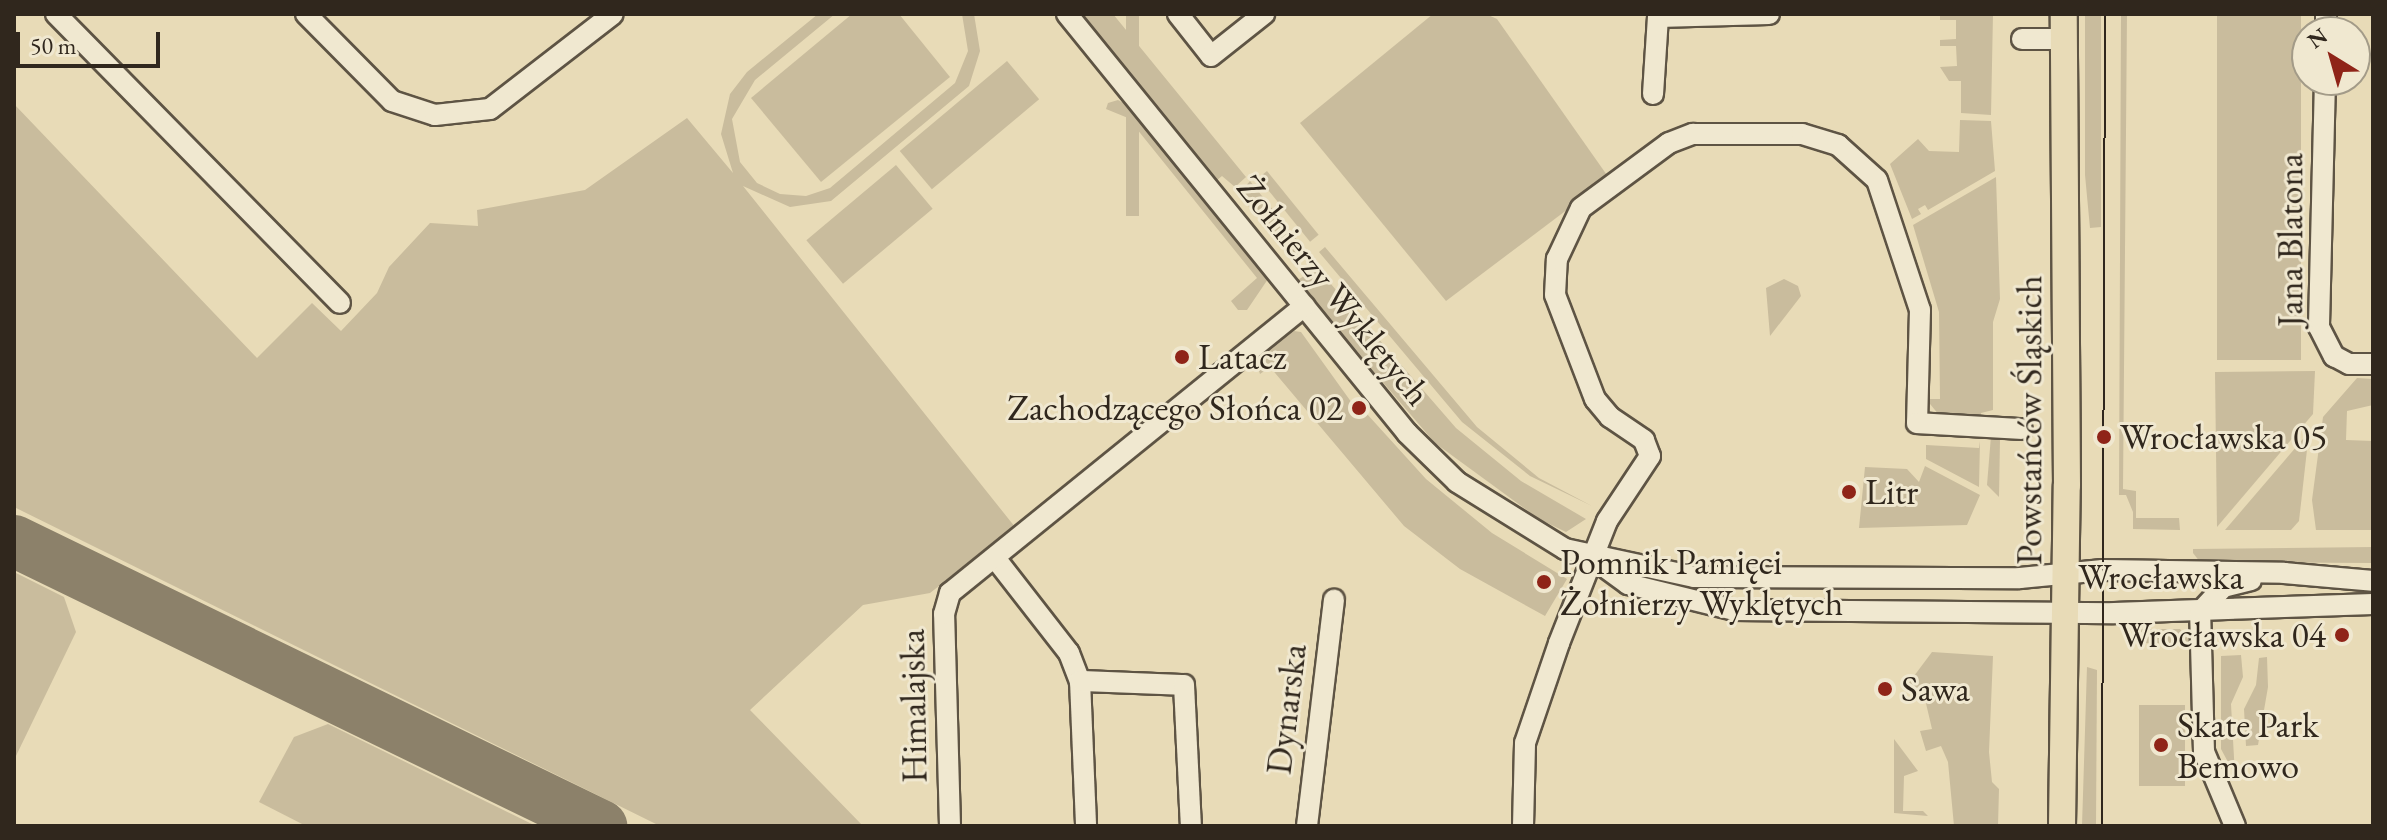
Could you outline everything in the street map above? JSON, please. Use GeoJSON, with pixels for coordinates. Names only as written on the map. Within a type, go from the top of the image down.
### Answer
{"type":"FeatureCollection","features":[{"type":"Feature","properties":{"kind":"main road","name":"Powstańców Śląskich"},"geometry":{"type":"LineString","coordinates":[[2062,826],[2066,611],[2064,26]]}},
{"type":"Feature","properties":{"kind":"street"},"geometry":{"type":"LineString","coordinates":[[56,14],[340,303]]}},
{"type":"Feature","properties":{"kind":"street"},"geometry":{"type":"LineString","coordinates":[[306,14],[392,101],[435,115],[490,109],[613,14]]}},
{"type":"Feature","properties":{"kind":"street","name":"Żołnierzy Wyklętych"},"geometry":{"type":"LineString","coordinates":[[1067,14],[1407,433],[1457,482],[1516,522],[1592,559]]}},
{"type":"Feature","properties":{"kind":"street"},"geometry":{"type":"LineString","coordinates":[[1178,14],[1211,56],[1264,14]]}},
{"type":"Feature","properties":{"kind":"street"},"geometry":{"type":"LineString","coordinates":[[1653,94],[1658,17],[1769,14]]}},
{"type":"Feature","properties":{"kind":"street"},"geometry":{"type":"LineString","coordinates":[[2022,39],[2064,26]]}},
{"type":"Feature","properties":{"kind":"street","name":"Jana Blatona"},"geometry":{"type":"LineString","coordinates":[[2325,96],[2319,327],[2334,356],[2349,364],[2373,364]]}},
{"type":"Feature","properties":{"kind":"street"},"geometry":{"type":"LineString","coordinates":[[1523,826],[1525,743],[1607,521],[1650,456],[1644,440],[1610,417],[1595,399],[1555,295],[1557,259],[1581,208],[1669,143],[1693,134],[1802,134],[1838,145],[1874,176],[1920,310],[1917,423],[2022,429]]}},
{"type":"Feature","properties":{"kind":"street","name":"Himalajska"},"geometry":{"type":"LineString","coordinates":[[950,826],[944,614],[950,593],[1304,306]]}},
{"type":"Feature","properties":{"kind":"street"},"geometry":{"type":"LineString","coordinates":[[995,558],[1069,653],[1080,681],[1086,826]]}},
{"type":"Feature","properties":{"kind":"street","name":"Wrocławska"},"geometry":{"type":"LineString","coordinates":[[1592,559],[1694,577],[1749,579],[2284,573],[2373,581]]}},
{"type":"Feature","properties":{"kind":"street","name":"Wrocławska"},"geometry":{"type":"LineString","coordinates":[[1592,559],[1628,584],[1734,610],[2200,612],[2373,604]]}},
{"type":"Feature","properties":{"kind":"street"},"geometry":{"type":"LineString","coordinates":[[2235,826],[2204,752],[2200,612],[2223,587],[2284,573]]}},
{"type":"Feature","properties":{"kind":"street","name":"Dynarska"},"geometry":{"type":"LineString","coordinates":[[1307,826],[1334,600]]}},
{"type":"Feature","properties":{"kind":"street"},"geometry":{"type":"LineString","coordinates":[[1080,681],[1184,685],[1191,826]]}},
{"type":"Feature","properties":{"kind":"shaded area"},"geometry":{"type":"Polygon","coordinates":[[[818,14],[835,14],[755,80],[732,119],[740,162],[757,183],[780,194],[806,196],[830,188],[955,83],[968,51],[962,14],[974,14],[980,51],[969,86],[831,201],[790,207],[743,186],[1015,527],[930,593],[863,605],[750,710],[863,826],[660,826],[14,507],[14,104],[257,358],[312,303],[341,331],[377,293],[389,267],[430,223],[478,226],[477,210],[585,190],[687,118],[733,173],[721,134],[730,94],[747,72],[818,14]]]}},
{"type":"Feature","properties":{"kind":"shaded area"},"geometry":{"type":"Polygon","coordinates":[[[852,14],[899,14],[950,77],[821,182],[751,98],[852,14]]]}},
{"type":"Feature","properties":{"kind":"shaded area"},"geometry":{"type":"Polygon","coordinates":[[[1080,14],[1113,14],[1246,177],[1235,187],[1222,176],[1216,181],[1080,14]]]}},
{"type":"Feature","properties":{"kind":"shaded area"},"geometry":{"type":"Polygon","coordinates":[[[1126,14],[1139,14],[1139,216],[1126,216],[1126,14]]]}},
{"type":"Feature","properties":{"kind":"shaded area"},"geometry":{"type":"Polygon","coordinates":[[[1433,14],[1486,14],[1497,19],[1609,178],[1446,301],[1300,123],[1433,14]]]}},
{"type":"Feature","properties":{"kind":"shaded area"},"geometry":{"type":"Polygon","coordinates":[[[1940,14],[1993,14],[1991,115],[1961,113],[1961,81],[1949,81],[1940,67],[1957,66],[1956,46],[1940,46],[1940,40],[1956,39],[1956,20],[1940,20],[1940,14]]]}},
{"type":"Feature","properties":{"kind":"shaded area"},"geometry":{"type":"Polygon","coordinates":[[[2085,14],[2101,14],[2101,227],[2090,228],[2085,175],[2085,14]]]}},
{"type":"Feature","properties":{"kind":"shaded area"},"geometry":{"type":"Polygon","coordinates":[[[2121,14],[2127,14],[2123,489],[2136,491],[2136,518],[2179,518],[2180,530],[2133,529],[2133,512],[2126,495],[2119,495],[2121,14]]]}},
{"type":"Feature","properties":{"kind":"shaded area"},"geometry":{"type":"Polygon","coordinates":[[[2217,14],[2301,14],[2291,16],[2291,96],[2301,96],[2301,360],[2217,360],[2217,14]]]}},
{"type":"Feature","properties":{"kind":"shaded area"},"geometry":{"type":"Polygon","coordinates":[[[1007,61],[1039,99],[932,189],[900,151],[1007,61]]]}},
{"type":"Feature","properties":{"kind":"shaded area"},"geometry":{"type":"Polygon","coordinates":[[[1118,100],[1127,105],[1268,279],[1247,310],[1238,310],[1231,301],[1257,278],[1128,118],[1106,109],[1108,103],[1118,100]]]}},
{"type":"Feature","properties":{"kind":"shaded area"},"geometry":{"type":"Polygon","coordinates":[[[1960,120],[1991,121],[1995,171],[1928,210],[1925,205],[1918,209],[1921,214],[1912,219],[1890,164],[1918,139],[1929,151],[1959,152],[1960,120]]]}},
{"type":"Feature","properties":{"kind":"shaded area"},"geometry":{"type":"Polygon","coordinates":[[[896,165],[933,209],[843,284],[806,240],[896,165]]]}},
{"type":"Feature","properties":{"kind":"shaded area"},"geometry":{"type":"Polygon","coordinates":[[[1267,171],[1319,235],[1310,242],[1258,178],[1267,171]]]}},
{"type":"Feature","properties":{"kind":"shaded area"},"geometry":{"type":"Polygon","coordinates":[[[1996,177],[2000,299],[1993,322],[1993,410],[1981,413],[1980,419],[1939,415],[1926,399],[1940,399],[1939,312],[1913,225],[1996,177]]]}},
{"type":"Feature","properties":{"kind":"shaded area"},"geometry":{"type":"Polygon","coordinates":[[[1250,181],[1305,250],[1296,257],[1238,195],[1250,181]]]}},
{"type":"Feature","properties":{"kind":"shaded area"},"geometry":{"type":"Polygon","coordinates":[[[1325,247],[1477,427],[1539,478],[1592,506],[1530,476],[1462,422],[1319,252],[1325,247]]]}},
{"type":"Feature","properties":{"kind":"shaded area"},"geometry":{"type":"Polygon","coordinates":[[[1317,268],[1456,428],[1521,481],[1586,519],[1566,532],[1539,519],[1435,443],[1296,281],[1317,268]]]}},
{"type":"Feature","properties":{"kind":"shaded area"},"geometry":{"type":"Polygon","coordinates":[[[1784,279],[1798,286],[1801,296],[1770,336],[1766,288],[1784,279]]]}},
{"type":"Feature","properties":{"kind":"shaded area"},"geometry":{"type":"Polygon","coordinates":[[[1294,331],[1301,332],[1362,417],[1367,414],[1426,479],[1492,533],[1567,579],[1545,616],[1460,569],[1404,526],[1270,367],[1260,374],[1256,362],[1294,331]]]}},
{"type":"Feature","properties":{"kind":"shaded area"},"geometry":{"type":"Polygon","coordinates":[[[2315,371],[2313,414],[2217,527],[2215,372],[2315,371]]]}},
{"type":"Feature","properties":{"kind":"shaded area"},"geometry":{"type":"Polygon","coordinates":[[[2357,378],[2373,379],[2373,405],[2347,411],[2346,440],[2373,441],[2373,530],[2316,530],[2312,500],[2323,417],[2357,378]]]}},
{"type":"Feature","properties":{"kind":"shaded area"},"geometry":{"type":"Polygon","coordinates":[[[2309,432],[2299,521],[2291,530],[2225,530],[2309,432]]]}},
{"type":"Feature","properties":{"kind":"shaded area"},"geometry":{"type":"Polygon","coordinates":[[[1991,436],[2000,439],[1999,497],[1987,485],[1991,436]]]}},
{"type":"Feature","properties":{"kind":"shaded area"},"geometry":{"type":"Polygon","coordinates":[[[1980,441],[1979,487],[1926,459],[1926,445],[1979,448],[1980,441]]]}},
{"type":"Feature","properties":{"kind":"shaded area"},"geometry":{"type":"Polygon","coordinates":[[[1925,466],[1980,495],[1967,525],[1859,528],[1865,467],[1907,469],[1919,482],[1925,466]]]}},
{"type":"Feature","properties":{"kind":"shaded area"},"geometry":{"type":"Polygon","coordinates":[[[2373,547],[2373,563],[2200,562],[2193,553],[2193,549],[2373,547]]]}},
{"type":"Feature","properties":{"kind":"shaded area"},"geometry":{"type":"Polygon","coordinates":[[[14,572],[64,597],[76,632],[14,760],[14,572]]]}},
{"type":"Feature","properties":{"kind":"shaded area"},"geometry":{"type":"Polygon","coordinates":[[[2139,629],[2180,629],[2192,644],[2140,643],[2139,629]]]}},
{"type":"Feature","properties":{"kind":"shaded area"},"geometry":{"type":"Polygon","coordinates":[[[1932,652],[1993,656],[1989,752],[1992,782],[1999,789],[1998,826],[1954,826],[1948,762],[1941,746],[1926,751],[1920,731],[1932,729],[1924,695],[1911,695],[1908,684],[1932,652]]]}},
{"type":"Feature","properties":{"kind":"shaded area"},"geometry":{"type":"Polygon","coordinates":[[[2241,655],[2243,677],[2231,704],[2235,775],[2221,749],[2221,656],[2241,655]]]}},
{"type":"Feature","properties":{"kind":"shaded area"},"geometry":{"type":"Polygon","coordinates":[[[2267,657],[2268,687],[2258,745],[2246,746],[2244,709],[2256,685],[2259,658],[2267,657]]]}},
{"type":"Feature","properties":{"kind":"shaded area"},"geometry":{"type":"Polygon","coordinates":[[[2087,667],[2097,670],[2096,826],[2082,826],[2087,667]]]}},
{"type":"Feature","properties":{"kind":"shaded area","name":"Skate Park Bemowo"},"geometry":{"type":"Polygon","coordinates":[[[2139,705],[2185,705],[2185,786],[2139,786],[2139,705]]]}},
{"type":"Feature","properties":{"kind":"shaded area"},"geometry":{"type":"Polygon","coordinates":[[[328,724],[536,826],[306,826],[259,802],[294,737],[328,724]]]}},
{"type":"Feature","properties":{"kind":"shaded area"},"geometry":{"type":"Polygon","coordinates":[[[1894,739],[1918,771],[1904,776],[1903,811],[1923,811],[1928,816],[1894,813],[1894,739]]]}},
{"type":"Feature","properties":{"kind":"taxiway"},"geometry":{"type":"LineString","coordinates":[[14,541],[601,826]]}},
{"type":"Feature","properties":{"kind":"tram line"},"geometry":{"type":"LineString","coordinates":[[2102,826],[2105,14]]}},
{"type":"Feature","properties":{"kind":"place","name":"Latacz"},"geometry":{"type":"Point","coordinates":[1182,357]}},
{"type":"Feature","properties":{"kind":"place","name":"Zachodzącego Słońca 02"},"geometry":{"type":"Point","coordinates":[1359,408]}},
{"type":"Feature","properties":{"kind":"place","name":"Wrocławska 05"},"geometry":{"type":"Point","coordinates":[2104,437]}},
{"type":"Feature","properties":{"kind":"place","name":"Litr"},"geometry":{"type":"Point","coordinates":[1849,492]}},
{"type":"Feature","properties":{"kind":"place","name":"Pomnik Pamięci Żołnierzy Wyklętych"},"geometry":{"type":"Point","coordinates":[1544,582]}},
{"type":"Feature","properties":{"kind":"place","name":"Wrocławska 04"},"geometry":{"type":"Point","coordinates":[2342,635]}},
{"type":"Feature","properties":{"kind":"place","name":"Sawa"},"geometry":{"type":"Point","coordinates":[1885,689]}},
{"type":"Feature","properties":{"kind":"place","name":"Skate Park Bemowo"},"geometry":{"type":"Point","coordinates":[2161,745]}}]}
